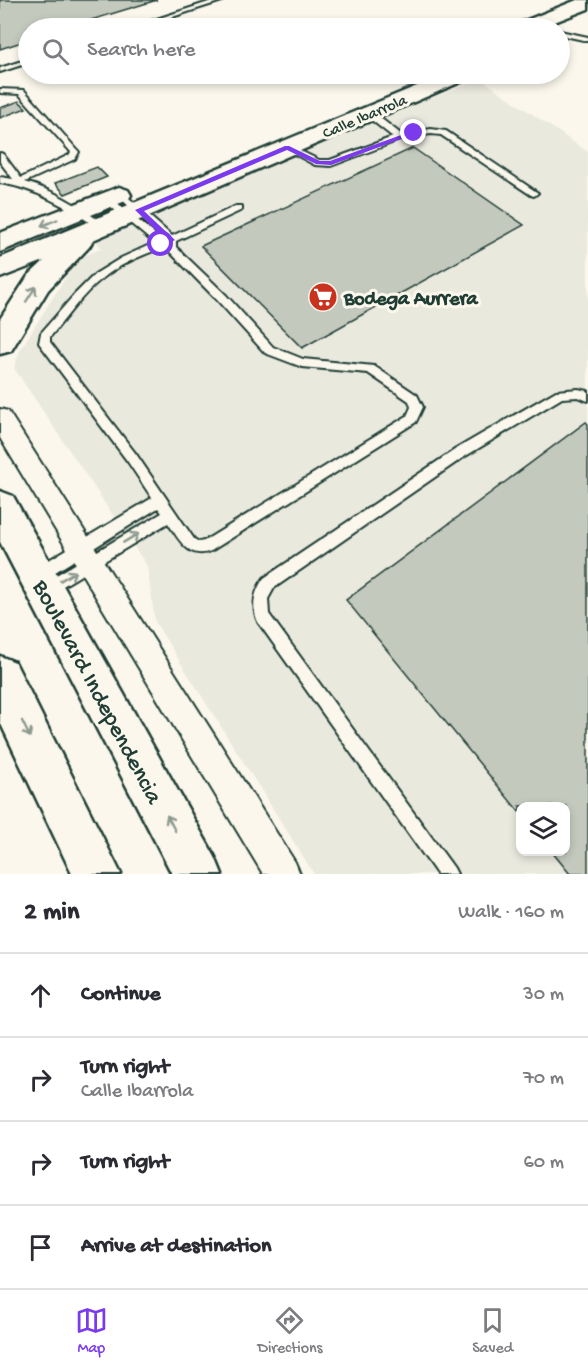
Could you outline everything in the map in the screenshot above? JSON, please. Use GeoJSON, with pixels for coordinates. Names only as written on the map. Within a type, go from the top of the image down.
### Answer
{"type":"FeatureCollection","features":[{"type":"Feature","properties":{"kind":"main road"},"geometry":{"type":"LineString","coordinates":[[549,18],[588,2]]}},
{"type":"Feature","properties":{"kind":"main road"},"geometry":{"type":"LineString","coordinates":[[570,29],[588,21]]}},
{"type":"Feature","properties":{"kind":"main road","name":"Calle Ibarrola"},"geometry":{"type":"LineString","coordinates":[[0,269],[124,205],[392,84]]}},
{"type":"Feature","properties":{"kind":"main road","name":"Calle Ibarrola"},"geometry":{"type":"LineString","coordinates":[[124,205],[287,148],[439,84]]}},
{"type":"Feature","properties":{"kind":"main road"},"geometry":{"type":"LineString","coordinates":[[0,343],[38,283],[91,222]]}},
{"type":"Feature","properties":{"kind":"main road","name":"Calle Ibarrola"},"geometry":{"type":"LineString","coordinates":[[2,242],[91,222]]}},
{"type":"Feature","properties":{"kind":"main road","name":"Boulevard Independencia"},"geometry":{"type":"LineString","coordinates":[[0,507],[198,874]]}},
{"type":"Feature","properties":{"kind":"main road"},"geometry":{"type":"LineString","coordinates":[[0,677],[97,874]]}},
{"type":"Feature","properties":{"kind":"street"},"geometry":{"type":"LineString","coordinates":[[0,418],[283,874]]}},
{"type":"Feature","properties":{"kind":"lane"},"geometry":{"type":"LineString","coordinates":[[164,18],[222,0]]}},
{"type":"Feature","properties":{"kind":"lane"},"geometry":{"type":"LineString","coordinates":[[570,35],[588,39]]}},
{"type":"Feature","properties":{"kind":"lane"},"geometry":{"type":"LineString","coordinates":[[0,70],[18,64]]}},
{"type":"Feature","properties":{"kind":"lane"},"geometry":{"type":"LineString","coordinates":[[0,91],[21,92],[75,152],[72,157],[19,182]]}},
{"type":"Feature","properties":{"kind":"lane"},"geometry":{"type":"LineString","coordinates":[[368,113],[400,138]]}},
{"type":"Feature","properties":{"kind":"lane"},"geometry":{"type":"LineString","coordinates":[[287,148],[318,163],[331,163],[425,130],[443,133],[534,194]]}},
{"type":"Feature","properties":{"kind":"lane"},"geometry":{"type":"LineString","coordinates":[[0,156],[19,182]]}},
{"type":"Feature","properties":{"kind":"lane"},"geometry":{"type":"LineString","coordinates":[[0,180],[19,182],[42,190],[91,222]]}},
{"type":"Feature","properties":{"kind":"lane"},"geometry":{"type":"LineString","coordinates":[[124,205],[168,245],[222,298],[269,350],[302,363],[370,369],[413,398],[417,407],[412,419],[206,547],[198,548],[189,543],[161,499],[44,343],[45,336],[79,296],[112,267],[168,245],[239,208]]}},
{"type":"Feature","properties":{"kind":"lane"},"geometry":{"type":"LineString","coordinates":[[448,874],[263,616],[260,603],[262,591],[269,583],[460,453],[560,394],[578,393],[588,396]]}},
{"type":"Feature","properties":{"kind":"lane"},"geometry":{"type":"LineString","coordinates":[[86,556],[161,499]]}},
{"type":"Feature","properties":{"kind":"lane"},"geometry":{"type":"LineString","coordinates":[[41,583],[86,556],[171,514]]}},
{"type":"Feature","properties":{"kind":"shaded area"},"geometry":{"type":"Polygon","coordinates":[[[468,84],[488,84],[588,152],[588,874],[314,874],[155,622],[147,566],[14,368],[20,350],[77,259],[102,248],[96,241],[413,105],[468,84]]]}},
{"type":"Feature","properties":{"kind":"building"},"geometry":{"type":"Polygon","coordinates":[[[0,0],[157,0],[98,18],[18,18],[18,43],[0,49],[0,0]]]}},
{"type":"Feature","properties":{"kind":"building"},"geometry":{"type":"Polygon","coordinates":[[[19,101],[26,108],[0,118],[0,108],[19,101]]]}},
{"type":"Feature","properties":{"kind":"building","name":"Bodega Aurrera"},"geometry":{"type":"Polygon","coordinates":[[[413,148],[524,225],[302,348],[201,246],[413,148]]]}},
{"type":"Feature","properties":{"kind":"building"},"geometry":{"type":"Polygon","coordinates":[[[97,167],[107,177],[65,194],[55,183],[97,167]]]}},
{"type":"Feature","properties":{"kind":"building"},"geometry":{"type":"Polygon","coordinates":[[[586,422],[588,424],[588,874],[570,874],[555,856],[570,856],[570,802],[516,802],[516,808],[346,600],[586,422]]]}},
{"type":"Feature","properties":{"kind":"place","name":"Bodega Aurrera"},"geometry":{"type":"Point","coordinates":[323,297]}},
{"type":"Feature","properties":{"kind":"route"},"geometry":{"type":"LineString","coordinates":[[161,244],[171,240],[139,210],[287,148],[318,163],[331,163],[414,133]]}}]}
